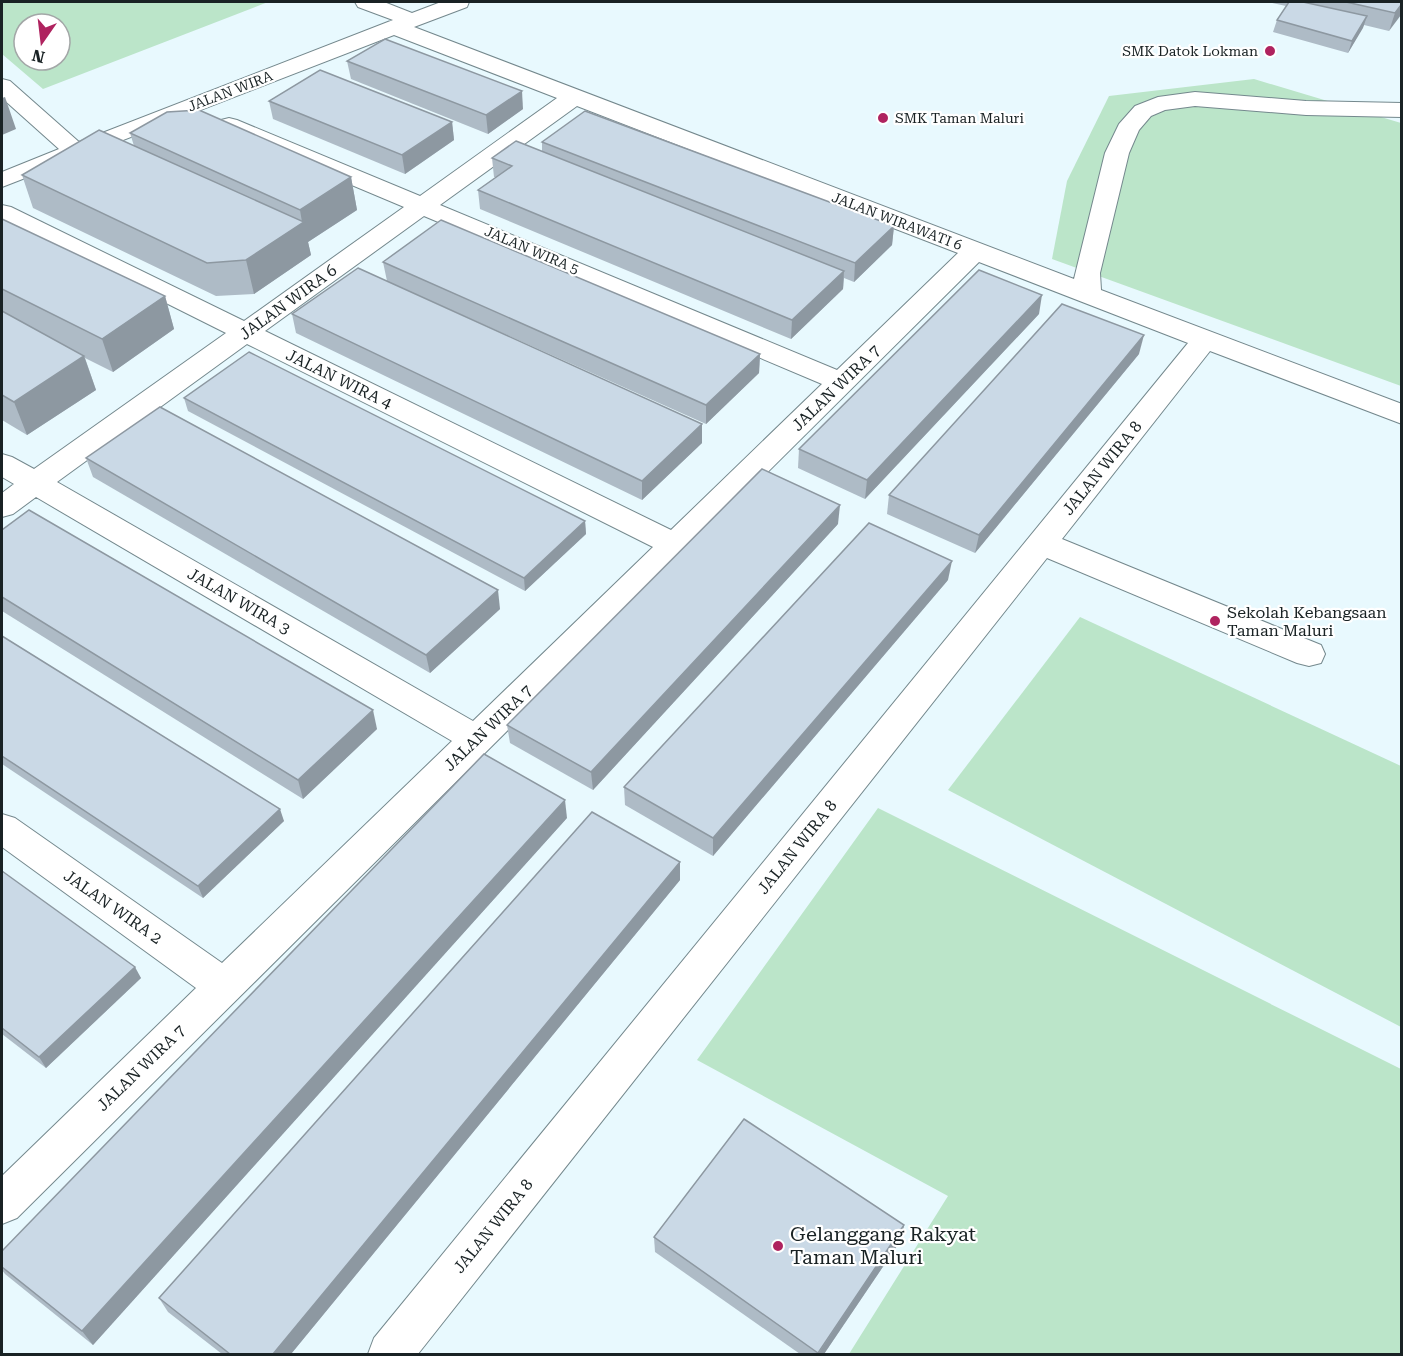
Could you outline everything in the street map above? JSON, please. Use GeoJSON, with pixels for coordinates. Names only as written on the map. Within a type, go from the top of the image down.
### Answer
{"type":"FeatureCollection","features":[{"type":"Feature","properties":{"kind":"street","name":"JALAN WIRAWATI 6"},"geometry":{"type":"LineString","coordinates":[[366,2],[403,23],[574,97],[1401,415]]}},
{"type":"Feature","properties":{"kind":"street","name":"JALAN WIRA"},"geometry":{"type":"LineString","coordinates":[[2,180],[459,2]]}},
{"type":"Feature","properties":{"kind":"street"},"geometry":{"type":"LineString","coordinates":[[2,86],[75,151]]}},
{"type":"Feature","properties":{"kind":"street","name":"JALAN WIRA 6"},"geometry":{"type":"LineString","coordinates":[[2,507],[574,97]]}},
{"type":"Feature","properties":{"kind":"street"},"geometry":{"type":"LineString","coordinates":[[1088,294],[1087,273],[1117,153],[1122,138],[1142,112],[1157,104],[1194,99],[1292,107],[1401,110]]}},
{"type":"Feature","properties":{"kind":"street","name":"JALAN WIRA 5"},"geometry":{"type":"LineString","coordinates":[[221,121],[842,382]]}},
{"type":"Feature","properties":{"kind":"street","name":"JALAN WIRA 4"},"geometry":{"type":"LineString","coordinates":[[3,212],[675,545]]}},
{"type":"Feature","properties":{"kind":"street","name":"JALAN WIRA 7"},"geometry":{"type":"LineString","coordinates":[[2,1204],[975,251]]}},
{"type":"Feature","properties":{"kind":"street","name":"JALAN WIRA 8"},"geometry":{"type":"LineString","coordinates":[[390,1354],[1205,339]]}},
{"type":"Feature","properties":{"kind":"street","name":"JALAN WIRA 3"},"geometry":{"type":"LineString","coordinates":[[2,464],[477,739]]}},
{"type":"Feature","properties":{"kind":"street"},"geometry":{"type":"LineString","coordinates":[[1041,543],[1309,654]]}},
{"type":"Feature","properties":{"kind":"street","name":"JALAN WIRA 2"},"geometry":{"type":"LineString","coordinates":[[2,828],[224,986]]}},
{"type":"Feature","properties":{"kind":"green space"},"geometry":{"type":"Polygon","coordinates":[[[2,2],[268,2],[43,89],[23,72],[72,72],[72,12],[12,12],[12,63],[2,54],[2,2]]]}},
{"type":"Feature","properties":{"kind":"green space"},"geometry":{"type":"Polygon","coordinates":[[[1254,79],[1401,123],[1401,386],[1052,259],[1067,181],[1109,96],[1254,79]]]}},
{"type":"Feature","properties":{"kind":"green space"},"geometry":{"type":"Polygon","coordinates":[[[1080,617],[1401,766],[1401,1027],[948,790],[1080,617]]]}},
{"type":"Feature","properties":{"kind":"green space"},"geometry":{"type":"Polygon","coordinates":[[[878,808],[1401,1069],[1401,1354],[849,1354],[948,1196],[697,1060],[878,808]]]}},
{"type":"Feature","properties":{"kind":"building"},"geometry":{"type":"Polygon","coordinates":[[[1289,2],[1303,2],[1367,16],[1352,41],[1277,20],[1289,2]]]}},
{"type":"Feature","properties":{"kind":"building"},"geometry":{"type":"Polygon","coordinates":[[[1346,2],[1401,2],[1401,5],[1395,13],[1346,2]]]}},
{"type":"Feature","properties":{"kind":"building"},"geometry":{"type":"Polygon","coordinates":[[[385,39],[522,91],[486,115],[347,61],[385,39]]]}},
{"type":"Feature","properties":{"kind":"building"},"geometry":{"type":"Polygon","coordinates":[[[320,70],[452,122],[402,155],[269,101],[320,70]]]}},
{"type":"Feature","properties":{"kind":"building"},"geometry":{"type":"Polygon","coordinates":[[[199,110],[351,177],[300,210],[130,133],[167,112],[199,110]]]}},
{"type":"Feature","properties":{"kind":"building"},"geometry":{"type":"Polygon","coordinates":[[[585,111],[894,226],[855,263],[542,142],[585,111]]]}},
{"type":"Feature","properties":{"kind":"building"},"geometry":{"type":"Polygon","coordinates":[[[99,130],[304,222],[246,260],[207,263],[22,175],[99,130]]]}},
{"type":"Feature","properties":{"kind":"building"},"geometry":{"type":"Polygon","coordinates":[[[516,141],[844,271],[792,320],[478,190],[512,166],[492,158],[516,141]]]}},
{"type":"Feature","properties":{"kind":"building"},"geometry":{"type":"Polygon","coordinates":[[[2,219],[165,296],[102,339],[2,289],[2,219]]]}},
{"type":"Feature","properties":{"kind":"building"},"geometry":{"type":"Polygon","coordinates":[[[441,220],[760,354],[706,405],[383,262],[441,220]]]}},
{"type":"Feature","properties":{"kind":"building"},"geometry":{"type":"Polygon","coordinates":[[[358,268],[702,424],[642,481],[292,314],[358,268]]]}},
{"type":"Feature","properties":{"kind":"building"},"geometry":{"type":"Polygon","coordinates":[[[979,270],[1042,295],[867,480],[799,449],[979,270]]]}},
{"type":"Feature","properties":{"kind":"building"},"geometry":{"type":"Polygon","coordinates":[[[1062,304],[1144,335],[979,535],[889,495],[1062,304]]]}},
{"type":"Feature","properties":{"kind":"building"},"geometry":{"type":"Polygon","coordinates":[[[2,311],[84,356],[14,402],[2,395],[2,311]]]}},
{"type":"Feature","properties":{"kind":"building"},"geometry":{"type":"Polygon","coordinates":[[[249,352],[585,521],[524,578],[184,398],[249,352]]]}},
{"type":"Feature","properties":{"kind":"building"},"geometry":{"type":"Polygon","coordinates":[[[160,407],[498,590],[426,655],[86,458],[160,407]]]}},
{"type":"Feature","properties":{"kind":"building"},"geometry":{"type":"Polygon","coordinates":[[[762,469],[840,505],[591,772],[507,725],[762,469]]]}},
{"type":"Feature","properties":{"kind":"building"},"geometry":{"type":"Polygon","coordinates":[[[29,510],[373,710],[298,780],[2,597],[2,530],[29,510]]]}},
{"type":"Feature","properties":{"kind":"building"},"geometry":{"type":"Polygon","coordinates":[[[869,523],[952,561],[713,838],[624,787],[869,523]]]}},
{"type":"Feature","properties":{"kind":"building"},"geometry":{"type":"Polygon","coordinates":[[[2,636],[280,809],[198,886],[2,756],[2,636]]]}},
{"type":"Feature","properties":{"kind":"building"},"geometry":{"type":"Polygon","coordinates":[[[484,754],[565,800],[82,1331],[2,1267],[2,1251],[484,754]]]}},
{"type":"Feature","properties":{"kind":"building"},"geometry":{"type":"Polygon","coordinates":[[[592,812],[680,862],[273,1354],[230,1354],[159,1298],[592,812]]]}},
{"type":"Feature","properties":{"kind":"building"},"geometry":{"type":"Polygon","coordinates":[[[2,871],[135,967],[39,1057],[2,1028],[2,871]]]}},
{"type":"Feature","properties":{"kind":"building","name":"Gelanggang Rakyat Taman Maluri"},"geometry":{"type":"Polygon","coordinates":[[[744,1119],[904,1225],[818,1353],[654,1237],[744,1119]]]}},
{"type":"Feature","properties":{"kind":"place","name":"SMK Datok Lokman"},"geometry":{"type":"Point","coordinates":[1270,51]}},
{"type":"Feature","properties":{"kind":"place","name":"SMK Taman Maluri"},"geometry":{"type":"Point","coordinates":[883,118]}},
{"type":"Feature","properties":{"kind":"place","name":"Sekolah Kebangsaan Taman Maluri"},"geometry":{"type":"Point","coordinates":[1215,621]}},
{"type":"Feature","properties":{"kind":"place","name":"Gelanggang Rakyat Taman Maluri"},"geometry":{"type":"Point","coordinates":[778,1246]}}]}
